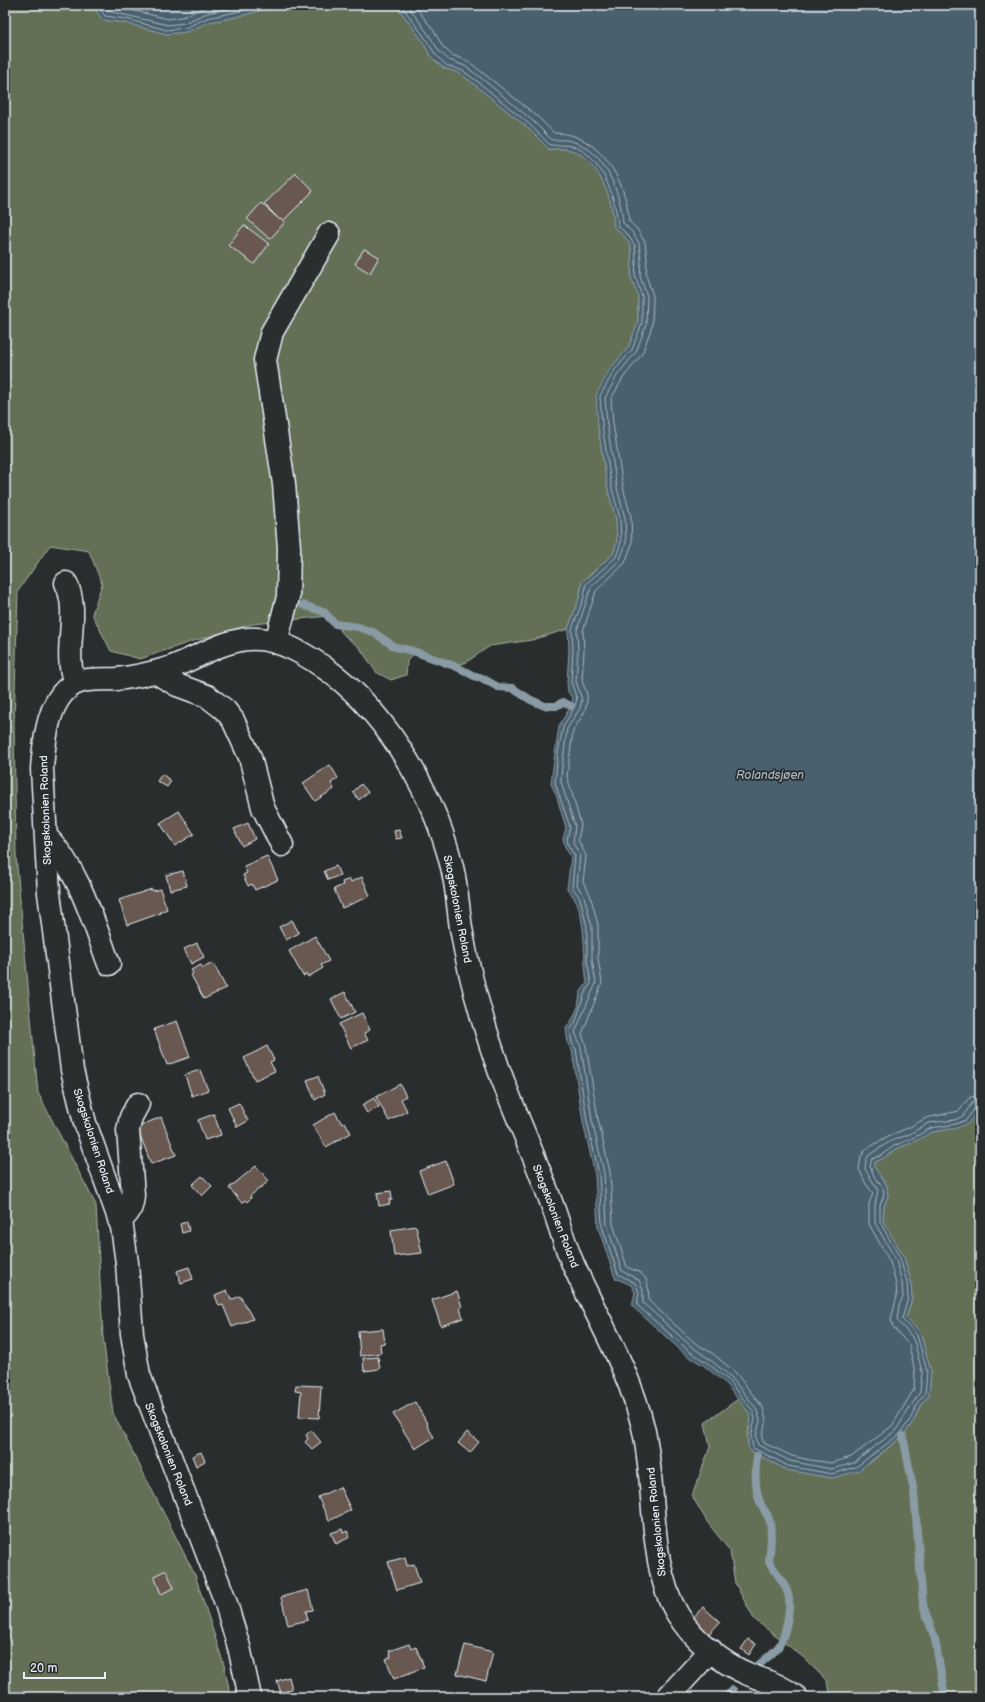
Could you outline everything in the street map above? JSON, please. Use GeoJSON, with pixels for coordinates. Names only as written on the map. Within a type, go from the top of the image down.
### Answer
{"type":"FeatureCollection","features":[{"type":"Feature","properties":{"kind":"street"},"geometry":{"type":"LineString","coordinates":[[276,642],[288,597],[290,548],[284,484],[265,360],[272,332],[329,234]]}},
{"type":"Feature","properties":{"kind":"street"},"geometry":{"type":"LineString","coordinates":[[66,583],[71,598],[70,667],[75,683]]}},
{"type":"Feature","properties":{"kind":"street","name":"Skogskolonien Roland"},"geometry":{"type":"LineString","coordinates":[[250,1697],[237,1640],[225,1600],[139,1375],[132,1334],[125,1244],[119,1220],[85,1123],[72,1070],[49,893],[42,769],[46,733],[56,703],[68,687],[75,683],[90,679],[135,677],[155,672],[186,662],[225,644],[251,639],[276,642],[322,666],[359,697],[390,735],[409,766],[434,814],[442,834],[453,871],[461,930],[472,978],[500,1071],[551,1200],[573,1264],[616,1351],[636,1404],[649,1458],[658,1556],[663,1583],[680,1617],[710,1650],[742,1672],[774,1683],[788,1690],[796,1697]]}},
{"type":"Feature","properties":{"kind":"street"},"geometry":{"type":"LineString","coordinates":[[155,672],[177,685],[207,696],[225,710],[234,720],[250,757],[263,808],[282,846]]}},
{"type":"Feature","properties":{"kind":"street"},"geometry":{"type":"LineString","coordinates":[[46,836],[63,857],[74,879],[109,964]]}},
{"type":"Feature","properties":{"kind":"street"},"geometry":{"type":"LineString","coordinates":[[119,1220],[126,1216],[132,1206],[133,1195],[128,1130],[131,1117],[138,1104]]}},
{"type":"Feature","properties":{"kind":"street"},"geometry":{"type":"LineString","coordinates":[[668,1697],[710,1650]]}},
{"type":"Feature","properties":{"kind":"green space"},"geometry":{"type":"Polygon","coordinates":[[[5,5],[92,5],[103,20],[125,23],[167,34],[186,32],[209,22],[283,5],[396,5],[422,40],[431,57],[444,68],[461,74],[474,84],[527,127],[549,149],[571,150],[590,162],[597,171],[608,194],[614,227],[625,237],[631,246],[631,277],[638,296],[638,323],[628,348],[610,369],[598,426],[608,490],[616,519],[617,542],[613,554],[582,582],[580,596],[568,629],[532,640],[490,646],[465,663],[446,666],[414,654],[407,661],[406,675],[391,680],[376,672],[360,648],[346,637],[328,616],[253,624],[193,641],[140,659],[111,651],[92,614],[102,584],[89,551],[50,545],[18,591],[14,724],[16,856],[38,1093],[96,1205],[103,1337],[113,1413],[195,1575],[224,1665],[231,1697],[5,1697],[5,5]]]}},
{"type":"Feature","properties":{"kind":"green space"},"geometry":{"type":"Polygon","coordinates":[[[980,1107],[980,1697],[832,1697],[826,1680],[803,1657],[754,1619],[735,1583],[730,1551],[708,1523],[692,1496],[710,1447],[705,1423],[738,1399],[750,1414],[751,1420],[747,1436],[749,1450],[787,1470],[832,1478],[872,1461],[903,1436],[914,1420],[921,1404],[929,1395],[931,1371],[920,1332],[906,1318],[912,1298],[911,1282],[904,1257],[883,1221],[884,1206],[888,1196],[887,1186],[874,1167],[875,1162],[896,1149],[914,1142],[932,1132],[946,1130],[969,1123],[980,1107]]]}},
{"type":"Feature","properties":{"kind":"water"},"geometry":{"type":"Polygon","coordinates":[[[92,5],[283,5],[209,22],[186,32],[167,34],[125,23],[103,20],[92,5]]]}},
{"type":"Feature","properties":{"kind":"water","name":"Rolandsjøen"},"geometry":{"type":"Polygon","coordinates":[[[396,5],[980,5],[980,1107],[969,1123],[957,1128],[932,1132],[914,1142],[896,1149],[875,1162],[874,1167],[887,1186],[888,1196],[884,1206],[883,1221],[904,1257],[911,1282],[912,1298],[906,1318],[920,1332],[931,1371],[929,1395],[921,1404],[914,1420],[903,1436],[858,1471],[832,1478],[787,1470],[749,1450],[748,1440],[751,1423],[750,1414],[724,1382],[703,1365],[686,1355],[632,1306],[635,1292],[631,1285],[615,1278],[598,1227],[595,1175],[583,1122],[572,1050],[568,1044],[566,1028],[571,1022],[578,1007],[580,993],[587,983],[582,920],[579,908],[567,889],[571,857],[565,847],[563,839],[566,828],[556,794],[551,784],[559,726],[572,704],[573,699],[568,692],[567,682],[569,650],[568,629],[580,596],[582,582],[613,554],[617,542],[616,519],[608,490],[598,426],[596,395],[610,369],[628,348],[638,323],[638,296],[631,277],[631,246],[625,237],[614,227],[608,194],[597,171],[590,162],[571,150],[549,149],[527,127],[474,84],[461,74],[444,68],[431,57],[422,40],[396,5]]]}},
{"type":"Feature","properties":{"kind":"building"},"geometry":{"type":"Polygon","coordinates":[[[296,173],[313,191],[283,221],[281,219],[280,220],[264,204],[296,173]]]}},
{"type":"Feature","properties":{"kind":"building"},"geometry":{"type":"Polygon","coordinates":[[[261,203],[280,220],[281,219],[285,222],[270,239],[247,219],[261,203]]]}},
{"type":"Feature","properties":{"kind":"building"},"geometry":{"type":"Polygon","coordinates":[[[244,225],[269,244],[254,264],[228,245],[244,225]]]}},
{"type":"Feature","properties":{"kind":"building"},"geometry":{"type":"Polygon","coordinates":[[[364,249],[379,257],[370,273],[355,264],[364,249]]]}},
{"type":"Feature","properties":{"kind":"building"},"geometry":{"type":"Polygon","coordinates":[[[330,765],[338,778],[331,783],[334,789],[315,801],[303,783],[330,765]]]}},
{"type":"Feature","properties":{"kind":"building"},"geometry":{"type":"Polygon","coordinates":[[[162,774],[171,781],[167,787],[157,781],[162,774]]]}},
{"type":"Feature","properties":{"kind":"building"},"geometry":{"type":"Polygon","coordinates":[[[361,784],[368,792],[359,800],[353,792],[361,784]]]}},
{"type":"Feature","properties":{"kind":"building"},"geometry":{"type":"Polygon","coordinates":[[[179,811],[194,834],[175,846],[160,823],[179,811]]]}},
{"type":"Feature","properties":{"kind":"building"},"geometry":{"type":"Polygon","coordinates":[[[248,823],[255,839],[242,846],[234,829],[248,823]]]}},
{"type":"Feature","properties":{"kind":"building"},"geometry":{"type":"Polygon","coordinates":[[[399,830],[402,838],[396,839],[394,831],[399,830]]]}},
{"type":"Feature","properties":{"kind":"building"},"geometry":{"type":"Polygon","coordinates":[[[267,856],[278,880],[255,890],[252,884],[248,886],[243,875],[247,873],[244,866],[267,856]]]}},
{"type":"Feature","properties":{"kind":"building"},"geometry":{"type":"Polygon","coordinates":[[[336,866],[340,875],[328,880],[324,871],[336,866]]]}},
{"type":"Feature","properties":{"kind":"building"},"geometry":{"type":"Polygon","coordinates":[[[183,871],[187,886],[170,890],[166,875],[183,871]]]}},
{"type":"Feature","properties":{"kind":"building"},"geometry":{"type":"Polygon","coordinates":[[[362,877],[370,896],[342,908],[334,889],[343,885],[342,882],[350,879],[351,882],[362,877]]]}},
{"type":"Feature","properties":{"kind":"building"},"geometry":{"type":"Polygon","coordinates":[[[152,889],[153,891],[160,889],[167,909],[160,912],[161,913],[127,925],[119,900],[152,889]]]}},
{"type":"Feature","properties":{"kind":"building"},"geometry":{"type":"Polygon","coordinates":[[[292,920],[299,933],[286,940],[279,927],[292,920]]]}},
{"type":"Feature","properties":{"kind":"building"},"geometry":{"type":"Polygon","coordinates":[[[315,936],[329,961],[321,965],[323,968],[308,977],[307,974],[303,976],[289,951],[315,936]]]}},
{"type":"Feature","properties":{"kind":"building"},"geometry":{"type":"Polygon","coordinates":[[[197,943],[204,957],[191,964],[184,949],[197,943]]]}},
{"type":"Feature","properties":{"kind":"building"},"geometry":{"type":"Polygon","coordinates":[[[213,963],[226,988],[204,999],[191,975],[193,973],[191,970],[201,965],[203,968],[213,963]]]}},
{"type":"Feature","properties":{"kind":"building"},"geometry":{"type":"Polygon","coordinates":[[[345,992],[355,1012],[341,1019],[331,999],[345,992]]]}},
{"type":"Feature","properties":{"kind":"building"},"geometry":{"type":"Polygon","coordinates":[[[362,1013],[370,1030],[364,1033],[368,1040],[351,1048],[339,1024],[362,1013]]]}},
{"type":"Feature","properties":{"kind":"building"},"geometry":{"type":"Polygon","coordinates":[[[177,1021],[190,1057],[167,1065],[154,1029],[177,1021]]]}},
{"type":"Feature","properties":{"kind":"building"},"geometry":{"type":"Polygon","coordinates":[[[267,1046],[274,1060],[270,1062],[275,1071],[255,1080],[244,1058],[267,1046]]]}},
{"type":"Feature","properties":{"kind":"building"},"geometry":{"type":"Polygon","coordinates":[[[200,1070],[208,1090],[192,1096],[185,1075],[200,1070]]]}},
{"type":"Feature","properties":{"kind":"building"},"geometry":{"type":"Polygon","coordinates":[[[318,1076],[325,1094],[315,1100],[307,1080],[318,1076]]]}},
{"type":"Feature","properties":{"kind":"building"},"geometry":{"type":"Polygon","coordinates":[[[400,1084],[406,1096],[401,1099],[407,1111],[389,1121],[376,1097],[400,1084]]]}},
{"type":"Feature","properties":{"kind":"building"},"geometry":{"type":"Polygon","coordinates":[[[374,1098],[379,1107],[367,1113],[362,1105],[374,1098]]]}},
{"type":"Feature","properties":{"kind":"building"},"geometry":{"type":"Polygon","coordinates":[[[239,1103],[248,1121],[237,1127],[228,1108],[239,1103]]]}},
{"type":"Feature","properties":{"kind":"building"},"geometry":{"type":"Polygon","coordinates":[[[335,1112],[342,1124],[345,1122],[351,1133],[326,1147],[313,1125],[335,1112]]]}},
{"type":"Feature","properties":{"kind":"building"},"geometry":{"type":"Polygon","coordinates":[[[214,1114],[221,1135],[205,1140],[198,1120],[214,1114]]]}},
{"type":"Feature","properties":{"kind":"building"},"geometry":{"type":"Polygon","coordinates":[[[161,1117],[176,1155],[151,1164],[137,1127],[161,1117]]]}},
{"type":"Feature","properties":{"kind":"building"},"geometry":{"type":"Polygon","coordinates":[[[446,1161],[454,1184],[428,1194],[419,1171],[446,1161]]]}},
{"type":"Feature","properties":{"kind":"building"},"geometry":{"type":"Polygon","coordinates":[[[256,1166],[269,1181],[250,1196],[251,1198],[247,1202],[245,1200],[242,1203],[229,1188],[256,1166]]]}},
{"type":"Feature","properties":{"kind":"building"},"geometry":{"type":"Polygon","coordinates":[[[202,1176],[212,1186],[202,1196],[192,1185],[202,1176]]]}},
{"type":"Feature","properties":{"kind":"building"},"geometry":{"type":"Polygon","coordinates":[[[391,1191],[392,1200],[389,1200],[390,1204],[379,1206],[377,1193],[391,1191]]]}},
{"type":"Feature","properties":{"kind":"building"},"geometry":{"type":"Polygon","coordinates":[[[187,1222],[189,1231],[182,1233],[180,1224],[187,1222]]]}},
{"type":"Feature","properties":{"kind":"building"},"geometry":{"type":"Polygon","coordinates":[[[416,1226],[422,1253],[394,1256],[391,1230],[416,1226]]]}},
{"type":"Feature","properties":{"kind":"building"},"geometry":{"type":"Polygon","coordinates":[[[189,1267],[193,1279],[181,1283],[177,1271],[189,1267]]]}},
{"type":"Feature","properties":{"kind":"building"},"geometry":{"type":"Polygon","coordinates":[[[227,1290],[231,1300],[240,1296],[253,1319],[232,1327],[223,1305],[219,1306],[215,1295],[227,1290]]]}},
{"type":"Feature","properties":{"kind":"building"},"geometry":{"type":"Polygon","coordinates":[[[457,1291],[462,1307],[460,1308],[463,1318],[441,1326],[432,1300],[457,1291]]]}},
{"type":"Feature","properties":{"kind":"building"},"geometry":{"type":"Polygon","coordinates":[[[383,1329],[385,1343],[380,1344],[381,1353],[360,1356],[358,1331],[383,1329]]]}},
{"type":"Feature","properties":{"kind":"building"},"geometry":{"type":"Polygon","coordinates":[[[378,1357],[380,1369],[364,1371],[363,1358],[378,1357]]]}},
{"type":"Feature","properties":{"kind":"building"},"geometry":{"type":"Polygon","coordinates":[[[296,1385],[321,1386],[319,1418],[299,1417],[301,1392],[295,1391],[296,1385]]]}},
{"type":"Feature","properties":{"kind":"building"},"geometry":{"type":"Polygon","coordinates":[[[415,1402],[434,1437],[415,1449],[393,1414],[415,1402]]]}},
{"type":"Feature","properties":{"kind":"building"},"geometry":{"type":"Polygon","coordinates":[[[311,1430],[321,1442],[312,1449],[305,1442],[308,1439],[306,1435],[311,1430]]]}},
{"type":"Feature","properties":{"kind":"building"},"geometry":{"type":"Polygon","coordinates":[[[467,1432],[479,1442],[470,1453],[458,1443],[467,1432]]]}},
{"type":"Feature","properties":{"kind":"building"},"geometry":{"type":"Polygon","coordinates":[[[201,1452],[205,1461],[196,1466],[192,1456],[201,1452]]]}},
{"type":"Feature","properties":{"kind":"building"},"geometry":{"type":"Polygon","coordinates":[[[340,1487],[351,1510],[329,1521],[318,1497],[340,1487]]]}},
{"type":"Feature","properties":{"kind":"building"},"geometry":{"type":"Polygon","coordinates":[[[342,1529],[343,1533],[347,1531],[350,1537],[336,1544],[331,1533],[342,1529]]]}},
{"type":"Feature","properties":{"kind":"building"},"geometry":{"type":"Polygon","coordinates":[[[405,1557],[407,1566],[414,1564],[420,1583],[397,1590],[388,1562],[405,1557]]]}},
{"type":"Feature","properties":{"kind":"building"},"geometry":{"type":"Polygon","coordinates":[[[166,1570],[174,1588],[161,1594],[154,1576],[166,1570]]]}},
{"type":"Feature","properties":{"kind":"building"},"geometry":{"type":"Polygon","coordinates":[[[308,1590],[313,1610],[306,1611],[308,1620],[288,1625],[281,1597],[308,1590]]]}},
{"type":"Feature","properties":{"kind":"building"},"geometry":{"type":"Polygon","coordinates":[[[703,1607],[720,1622],[705,1638],[688,1623],[703,1607]]]}},
{"type":"Feature","properties":{"kind":"building"},"geometry":{"type":"Polygon","coordinates":[[[748,1639],[756,1644],[749,1655],[741,1649],[748,1639]]]}},
{"type":"Feature","properties":{"kind":"building"},"geometry":{"type":"Polygon","coordinates":[[[409,1644],[411,1649],[416,1647],[424,1667],[394,1679],[386,1659],[391,1657],[389,1651],[409,1644]]]}},
{"type":"Feature","properties":{"kind":"building"},"geometry":{"type":"Polygon","coordinates":[[[465,1645],[493,1652],[486,1681],[457,1674],[465,1645]]]}},
{"type":"Feature","properties":{"kind":"building"},"geometry":{"type":"Polygon","coordinates":[[[289,1677],[292,1689],[281,1693],[277,1681],[289,1677]]]}},
{"type":"Feature","properties":{"kind":"waterway"},"geometry":{"type":"LineString","coordinates":[[303,605],[324,612],[335,624],[358,627],[373,632],[395,647],[413,651],[457,667],[498,687],[512,688],[531,700],[545,706],[556,706],[563,702],[571,706]]}},
{"type":"Feature","properties":{"kind":"waterway"},"geometry":{"type":"LineString","coordinates":[[903,1436],[914,1492],[923,1605],[935,1639],[945,1697]]}},
{"type":"Feature","properties":{"kind":"waterway"},"geometry":{"type":"LineString","coordinates":[[756,1667],[779,1646],[786,1628],[789,1606],[789,1599],[785,1586],[769,1562],[771,1530],[769,1519],[761,1504],[757,1491],[755,1473],[757,1456]]}},
{"type":"Feature","properties":{"kind":"waterway"},"geometry":{"type":"LineString","coordinates":[[726,1697],[733,1690]]}}]}
